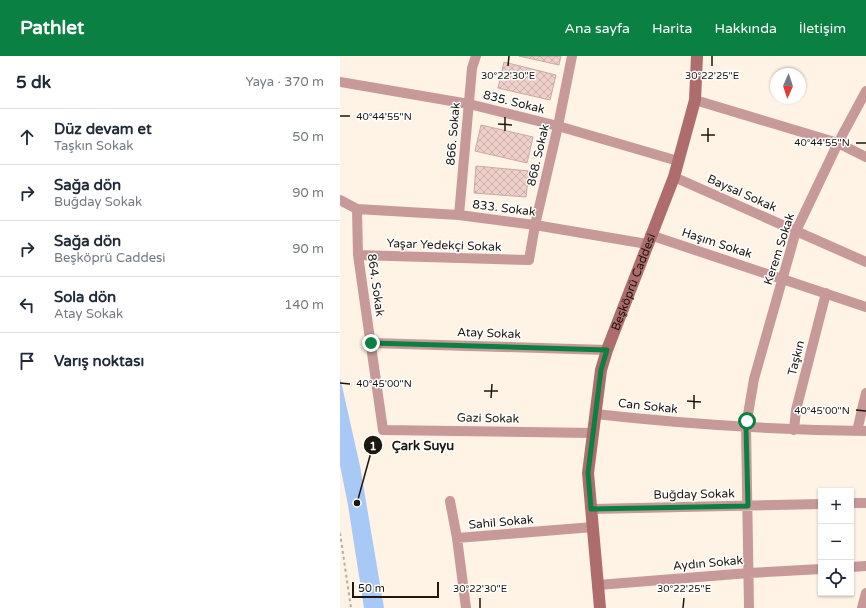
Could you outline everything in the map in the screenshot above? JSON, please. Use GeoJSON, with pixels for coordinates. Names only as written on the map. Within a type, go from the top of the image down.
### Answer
{"type":"FeatureCollection","features":[{"type":"Feature","properties":{"kind":"main road","name":"Beşköprü Caddesi"},"geometry":{"type":"LineString","coordinates":[[600,608],[588,473],[601,370],[607,350],[674,177],[695,100],[697,56]]}},
{"type":"Feature","properties":{"kind":"street","name":"866. Sokak"},"geometry":{"type":"LineString","coordinates":[[459,215],[472,68],[476,56]]}},
{"type":"Feature","properties":{"kind":"street","name":"868. Sokak"},"geometry":{"type":"LineString","coordinates":[[529,260],[535,225],[558,126],[572,56]]}},
{"type":"Feature","properties":{"kind":"street","name":"835. Sokak"},"geometry":{"type":"LineString","coordinates":[[340,82],[469,104],[558,126],[678,161]]}},
{"type":"Feature","properties":{"kind":"street","name":"Kerem Sokak"},"geometry":{"type":"LineString","coordinates":[[749,608],[746,426],[754,378],[796,231],[838,142],[866,91]]}},
{"type":"Feature","properties":{"kind":"street"},"geometry":{"type":"LineString","coordinates":[[695,100],[838,142],[866,157]]}},
{"type":"Feature","properties":{"kind":"street","name":"Baysal Sokak"},"geometry":{"type":"LineString","coordinates":[[674,177],[866,262]]}},
{"type":"Feature","properties":{"kind":"street"},"geometry":{"type":"LineString","coordinates":[[340,200],[357,209]]}},
{"type":"Feature","properties":{"kind":"street","name":"833. Sokak"},"geometry":{"type":"LineString","coordinates":[[357,209],[459,215],[649,239]]}},
{"type":"Feature","properties":{"kind":"street","name":"864. Sokak"},"geometry":{"type":"LineString","coordinates":[[357,209],[358,255],[383,430]]}},
{"type":"Feature","properties":{"kind":"street","name":"Haşım Sokak"},"geometry":{"type":"LineString","coordinates":[[649,239],[782,279],[866,307]]}},
{"type":"Feature","properties":{"kind":"street","name":"Yaşar Yedekçi Sokak"},"geometry":{"type":"LineString","coordinates":[[358,255],[529,260]]}},
{"type":"Feature","properties":{"kind":"street","name":"Taşkın"},"geometry":{"type":"LineString","coordinates":[[794,430],[796,410],[826,293]]}},
{"type":"Feature","properties":{"kind":"street","name":"Atay Sokak"},"geometry":{"type":"LineString","coordinates":[[371,343],[607,350]]}},
{"type":"Feature","properties":{"kind":"street"},"geometry":{"type":"LineString","coordinates":[[861,431],[866,393]]}},
{"type":"Feature","properties":{"kind":"street","name":"Can Sokak"},"geometry":{"type":"LineString","coordinates":[[595,414],[673,422],[794,430],[861,431]]}},
{"type":"Feature","properties":{"kind":"street","name":"Gazi Sokak"},"geometry":{"type":"LineString","coordinates":[[383,430],[593,433]]}},
{"type":"Feature","properties":{"kind":"street"},"geometry":{"type":"LineString","coordinates":[[450,501],[457,538]]}},
{"type":"Feature","properties":{"kind":"street"},"geometry":{"type":"LineString","coordinates":[[854,503],[866,503]]}},
{"type":"Feature","properties":{"kind":"street","name":"Buğday Sokak"},"geometry":{"type":"LineString","coordinates":[[591,509],[818,504]]}},
{"type":"Feature","properties":{"kind":"street","name":"Sahil Sokak"},"geometry":{"type":"LineString","coordinates":[[466,608],[457,538],[593,527]]}},
{"type":"Feature","properties":{"kind":"street"},"geometry":{"type":"LineString","coordinates":[[854,567],[866,566]]}},
{"type":"Feature","properties":{"kind":"street","name":"Aydın Sokak"},"geometry":{"type":"LineString","coordinates":[[598,585],[818,569]]}},
{"type":"Feature","properties":{"kind":"street"},"geometry":{"type":"LineString","coordinates":[[862,608],[866,593]]}},
{"type":"Feature","properties":{"kind":"path"},"geometry":{"type":"LineString","coordinates":[[340,533],[351,608]]}},
{"type":"Feature","properties":{"kind":"water"},"geometry":{"type":"Polygon","coordinates":[[[340,377],[360,466],[384,608],[364,608],[348,505],[340,465],[340,377]]]}},
{"type":"Feature","properties":{"kind":"building"},"geometry":{"type":"Polygon","coordinates":[[[519,56],[561,56],[559,65],[519,56]]]}},
{"type":"Feature","properties":{"kind":"building"},"geometry":{"type":"Polygon","coordinates":[[[504,62],[556,75],[550,100],[498,88],[504,62]]]}},
{"type":"Feature","properties":{"kind":"building"},"geometry":{"type":"Polygon","coordinates":[[[481,125],[533,137],[527,163],[475,151],[481,125]]]}},
{"type":"Feature","properties":{"kind":"building"},"geometry":{"type":"Polygon","coordinates":[[[476,166],[529,171],[526,197],[474,193],[476,166]]]}},
{"type":"Feature","properties":{"kind":"place","name":"Çark Suyu"},"geometry":{"type":"Point","coordinates":[357,503]}},
{"type":"Feature","properties":{"kind":"route"},"geometry":{"type":"LineString","coordinates":[[371,343],[607,350],[601,370],[588,473],[591,509],[748,506],[747,421]]}}]}
